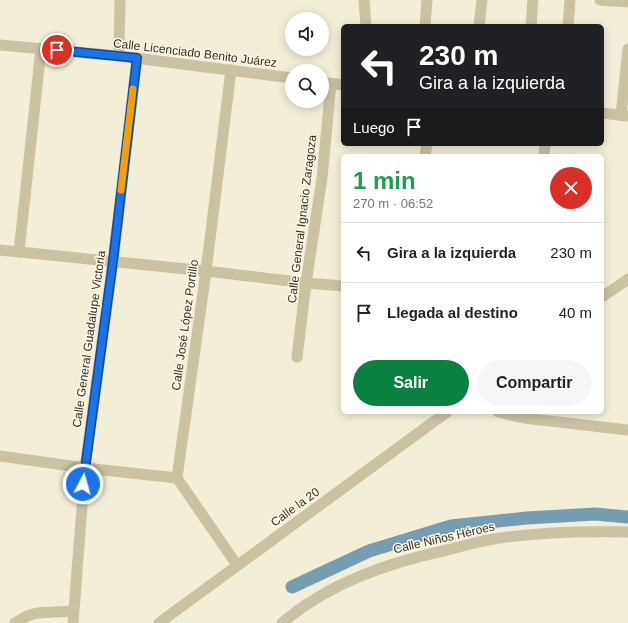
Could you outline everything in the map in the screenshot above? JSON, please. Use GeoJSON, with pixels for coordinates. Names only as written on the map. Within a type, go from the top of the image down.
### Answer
{"type":"FeatureCollection","features":[{"type":"Feature","properties":{"kind":"street"},"geometry":{"type":"LineString","coordinates":[[120,0],[120,56]]}},
{"type":"Feature","properties":{"kind":"street"},"geometry":{"type":"LineString","coordinates":[[364,0],[366,24]]}},
{"type":"Feature","properties":{"kind":"street"},"geometry":{"type":"LineString","coordinates":[[425,24],[427,0]]}},
{"type":"Feature","properties":{"kind":"street"},"geometry":{"type":"LineString","coordinates":[[479,24],[482,0]]}},
{"type":"Feature","properties":{"kind":"street"},"geometry":{"type":"LineString","coordinates":[[531,24],[533,0]]}},
{"type":"Feature","properties":{"kind":"street"},"geometry":{"type":"LineString","coordinates":[[568,24],[570,0]]}},
{"type":"Feature","properties":{"kind":"street"},"geometry":{"type":"LineString","coordinates":[[600,0],[628,2]]}},
{"type":"Feature","properties":{"kind":"street","name":"Calle Licenciado Benito Juárez"},"geometry":{"type":"LineString","coordinates":[[0,45],[120,56],[285,77]]}},
{"type":"Feature","properties":{"kind":"street"},"geometry":{"type":"LineString","coordinates":[[19,252],[42,49]]}},
{"type":"Feature","properties":{"kind":"street"},"geometry":{"type":"LineString","coordinates":[[604,114],[624,116],[628,49]]}},
{"type":"Feature","properties":{"kind":"street","name":"Calle General Guadalupe Victoria"},"geometry":{"type":"LineString","coordinates":[[73,623],[85,468],[113,261],[137,58]]}},
{"type":"Feature","properties":{"kind":"street","name":"Calle José López Portillo"},"geometry":{"type":"LineString","coordinates":[[177,478],[206,271],[231,70]]}},
{"type":"Feature","properties":{"kind":"street"},"geometry":{"type":"LineString","coordinates":[[329,83],[341,85]]}},
{"type":"Feature","properties":{"kind":"street","name":"Calle General Ignacio Zaragoza"},"geometry":{"type":"LineString","coordinates":[[297,357],[306,283],[322,178],[325,108]]}},
{"type":"Feature","properties":{"kind":"street"},"geometry":{"type":"LineString","coordinates":[[0,250],[341,286]]}},
{"type":"Feature","properties":{"kind":"street"},"geometry":{"type":"LineString","coordinates":[[604,296],[628,279]]}},
{"type":"Feature","properties":{"kind":"street","name":"Calle la 20"},"geometry":{"type":"LineString","coordinates":[[159,623],[444,414]]}},
{"type":"Feature","properties":{"kind":"street"},"geometry":{"type":"LineString","coordinates":[[507,414],[524,418],[628,430]]}},
{"type":"Feature","properties":{"kind":"street"},"geometry":{"type":"LineString","coordinates":[[0,456],[85,468],[177,478],[237,565]]}},
{"type":"Feature","properties":{"kind":"street","name":"Calle Niños Héroes"},"geometry":{"type":"LineString","coordinates":[[282,623],[296,611],[322,594],[360,575],[407,559],[499,538],[571,532],[628,532]]}},
{"type":"Feature","properties":{"kind":"street"},"geometry":{"type":"LineString","coordinates":[[15,623],[27,616],[37,613],[73,611]]}},
{"type":"Feature","properties":{"kind":"waterway"},"geometry":{"type":"LineString","coordinates":[[292,587],[369,551],[451,526],[527,518],[595,514],[628,517]]}},
{"type":"Feature","properties":{"kind":"slow traffic"},"geometry":{"type":"LineString","coordinates":[[121,190],[133,89]]}},
{"type":"Feature","properties":{"kind":"route"},"geometry":{"type":"LineString","coordinates":[[57,50],[137,58],[127,131],[113,261],[83,484]]}}]}
